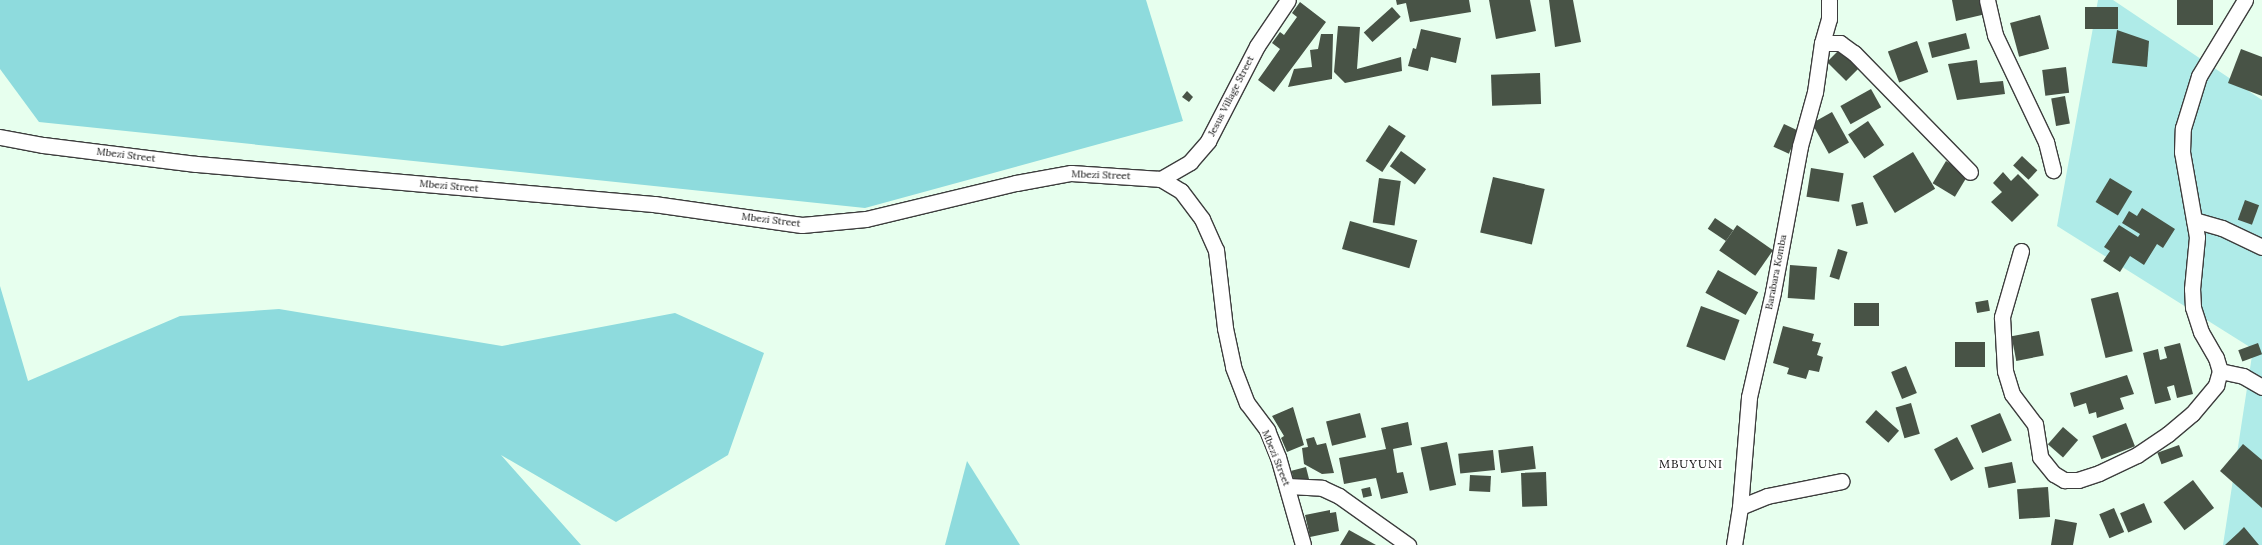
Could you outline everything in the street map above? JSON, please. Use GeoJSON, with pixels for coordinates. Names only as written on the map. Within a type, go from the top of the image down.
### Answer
{"type":"FeatureCollection","features":[{"type":"Feature","properties":{"kind":"street","name":"Jesus Village Street"},"geometry":{"type":"LineString","coordinates":[[1160,178],[1190,162],[1208,141],[1257,46],[1288,0]]}},
{"type":"Feature","properties":{"kind":"street","name":"Barabara Komba"},"geometry":{"type":"LineString","coordinates":[[1734,545],[1740,507],[1750,397],[1773,292],[1800,146],[1815,92],[1822,42],[1829,19],[1829,0]]}},
{"type":"Feature","properties":{"kind":"street"},"geometry":{"type":"LineString","coordinates":[[1987,0],[1995,35],[2046,142],[2053,170]]}},
{"type":"Feature","properties":{"kind":"street"},"geometry":{"type":"LineString","coordinates":[[2021,250],[2002,317],[2005,371],[2012,394],[2035,424],[2040,457],[2054,474],[2064,480],[2078,480],[2137,455],[2168,434],[2192,414],[2216,385],[2220,371],[2216,358],[2201,332],[2193,308],[2192,289],[2197,237],[2182,152],[2186,115],[2199,76],[2245,0]]}},
{"type":"Feature","properties":{"kind":"street"},"geometry":{"type":"LineString","coordinates":[[1822,42],[1840,43],[1854,53],[1970,172]]}},
{"type":"Feature","properties":{"kind":"street","name":"Mbezi Street"},"geometry":{"type":"LineString","coordinates":[[0,136],[43,145],[196,164],[654,204],[802,225],[866,219],[1071,173],[1160,178],[1181,191],[1202,219],[1216,250],[1225,328],[1233,367],[1247,404],[1267,430],[1288,486],[1303,545]]}},
{"type":"Feature","properties":{"kind":"street"},"geometry":{"type":"LineString","coordinates":[[2194,220],[2222,228],[2262,247]]}},
{"type":"Feature","properties":{"kind":"street"},"geometry":{"type":"LineString","coordinates":[[2220,371],[2243,376],[2262,388]]}},
{"type":"Feature","properties":{"kind":"street"},"geometry":{"type":"LineString","coordinates":[[1740,507],[1773,495],[1842,481]]}},
{"type":"Feature","properties":{"kind":"street"},"geometry":{"type":"LineString","coordinates":[[1288,486],[1322,488],[1339,496],[1408,545]]}},
{"type":"Feature","properties":{"kind":"shaded area"},"geometry":{"type":"Polygon","coordinates":[[[0,0],[1146,0],[1183,121],[865,208],[39,122],[0,69],[0,0]]]}},
{"type":"Feature","properties":{"kind":"shaded area"},"geometry":{"type":"Polygon","coordinates":[[[2098,0],[2113,0],[2262,100],[2262,545],[2223,545],[2253,349],[2057,226],[2098,0]]]}},
{"type":"Feature","properties":{"kind":"shaded area"},"geometry":{"type":"Polygon","coordinates":[[[0,286],[28,381],[180,316],[279,309],[502,346],[675,313],[764,353],[728,455],[616,522],[501,455],[581,545],[0,545],[0,286]]]}},
{"type":"Feature","properties":{"kind":"shaded area"},"geometry":{"type":"Polygon","coordinates":[[[967,461],[1020,545],[945,545],[967,461]]]}},
{"type":"Feature","properties":{"kind":"building"},"geometry":{"type":"Polygon","coordinates":[[[1396,0],[1469,0],[1471,12],[1410,22],[1406,3],[1397,5],[1396,0]]]}},
{"type":"Feature","properties":{"kind":"building"},"geometry":{"type":"Polygon","coordinates":[[[1489,0],[1530,0],[1536,31],[1496,39],[1489,0]]]}},
{"type":"Feature","properties":{"kind":"building"},"geometry":{"type":"Polygon","coordinates":[[[1549,0],[1573,0],[1581,42],[1555,47],[1549,0]]]}},
{"type":"Feature","properties":{"kind":"building"},"geometry":{"type":"Polygon","coordinates":[[[1952,0],[1983,0],[1986,14],[1956,21],[1952,0]]]}},
{"type":"Feature","properties":{"kind":"building"},"geometry":{"type":"Polygon","coordinates":[[[2177,0],[2213,0],[2213,25],[2177,25],[2177,0]]]}},
{"type":"Feature","properties":{"kind":"building"},"geometry":{"type":"Polygon","coordinates":[[[1300,2],[1326,22],[1274,92],[1258,80],[1280,49],[1272,43],[1280,32],[1284,35],[1297,17],[1292,13],[1300,2]]]}},
{"type":"Feature","properties":{"kind":"building"},"geometry":{"type":"Polygon","coordinates":[[[1392,7],[1401,17],[1372,42],[1364,32],[1392,7]]]}},
{"type":"Feature","properties":{"kind":"building"},"geometry":{"type":"Polygon","coordinates":[[[2085,7],[2118,7],[2118,29],[2085,29],[2085,7]]]}},
{"type":"Feature","properties":{"kind":"building"},"geometry":{"type":"Polygon","coordinates":[[[2040,15],[2049,49],[2019,57],[2010,23],[2040,15]]]}},
{"type":"Feature","properties":{"kind":"building"},"geometry":{"type":"Polygon","coordinates":[[[1338,26],[1360,27],[1357,69],[1401,57],[1402,71],[1345,83],[1334,72],[1338,26]]]}},
{"type":"Feature","properties":{"kind":"building"},"geometry":{"type":"Polygon","coordinates":[[[1421,29],[1461,38],[1456,63],[1431,57],[1428,71],[1408,66],[1413,48],[1416,49],[1421,29]]]}},
{"type":"Feature","properties":{"kind":"building"},"geometry":{"type":"Polygon","coordinates":[[[2117,30],[2149,41],[2147,67],[2112,63],[2117,30]]]}},
{"type":"Feature","properties":{"kind":"building"},"geometry":{"type":"Polygon","coordinates":[[[1966,33],[1970,49],[1932,58],[1928,42],[1966,33]]]}},
{"type":"Feature","properties":{"kind":"building"},"geometry":{"type":"Polygon","coordinates":[[[1321,34],[1333,34],[1332,79],[1288,87],[1294,69],[1312,67],[1310,50],[1318,49],[1321,34]]]}},
{"type":"Feature","properties":{"kind":"building"},"geometry":{"type":"Polygon","coordinates":[[[1917,41],[1928,72],[1899,83],[1888,52],[1917,41]]]}},
{"type":"Feature","properties":{"kind":"building"},"geometry":{"type":"Polygon","coordinates":[[[2241,49],[2262,57],[2262,96],[2228,83],[2241,49]]]}},
{"type":"Feature","properties":{"kind":"building"},"geometry":{"type":"Polygon","coordinates":[[[1839,50],[1858,69],[1846,81],[1827,62],[1839,50]]]}},
{"type":"Feature","properties":{"kind":"building"},"geometry":{"type":"Polygon","coordinates":[[[1977,60],[1980,83],[2003,81],[2005,94],[1957,100],[1948,64],[1977,60]]]}},
{"type":"Feature","properties":{"kind":"building"},"geometry":{"type":"Polygon","coordinates":[[[2066,67],[2069,93],[2045,96],[2042,70],[2066,67]]]}},
{"type":"Feature","properties":{"kind":"building"},"geometry":{"type":"Polygon","coordinates":[[[1540,73],[1541,104],[1492,106],[1491,75],[1540,73]]]}},
{"type":"Feature","properties":{"kind":"building"},"geometry":{"type":"Polygon","coordinates":[[[1871,89],[1881,107],[1851,124],[1840,106],[1871,89]]]}},
{"type":"Feature","properties":{"kind":"building"},"geometry":{"type":"Polygon","coordinates":[[[1187,91],[1193,97],[1189,102],[1182,97],[1187,91]]]}},
{"type":"Feature","properties":{"kind":"building"},"geometry":{"type":"Polygon","coordinates":[[[2065,96],[2070,124],[2056,126],[2051,98],[2065,96]]]}},
{"type":"Feature","properties":{"kind":"building"},"geometry":{"type":"Polygon","coordinates":[[[1832,112],[1849,143],[1829,154],[1812,123],[1832,112]]]}},
{"type":"Feature","properties":{"kind":"building"},"geometry":{"type":"Polygon","coordinates":[[[1868,121],[1884,145],[1864,158],[1848,134],[1868,121]]]}},
{"type":"Feature","properties":{"kind":"building"},"geometry":{"type":"Polygon","coordinates":[[[1784,124],[1799,131],[1789,154],[1773,147],[1784,124]]]}},
{"type":"Feature","properties":{"kind":"building"},"geometry":{"type":"Polygon","coordinates":[[[1389,125],[1406,136],[1382,172],[1366,161],[1389,125]]]}},
{"type":"Feature","properties":{"kind":"building"},"geometry":{"type":"Polygon","coordinates":[[[1401,151],[1426,169],[1415,185],[1390,166],[1401,151]]]}},
{"type":"Feature","properties":{"kind":"building"},"geometry":{"type":"Polygon","coordinates":[[[1913,152],[1935,189],[1895,213],[1873,176],[1913,152]]]}},
{"type":"Feature","properties":{"kind":"building"},"geometry":{"type":"Polygon","coordinates":[[[2022,156],[2037,170],[2028,180],[2013,166],[2022,156]]]}},
{"type":"Feature","properties":{"kind":"building"},"geometry":{"type":"Polygon","coordinates":[[[1946,161],[1968,174],[1955,197],[1933,183],[1946,161]]]}},
{"type":"Feature","properties":{"kind":"building"},"geometry":{"type":"Polygon","coordinates":[[[1811,168],[1844,173],[1839,202],[1806,197],[1811,168]]]}},
{"type":"Feature","properties":{"kind":"building"},"geometry":{"type":"Polygon","coordinates":[[[2003,172],[2011,181],[2018,174],[2039,195],[2012,222],[1991,202],[2002,192],[1993,183],[2003,172]]]}},
{"type":"Feature","properties":{"kind":"building"},"geometry":{"type":"Polygon","coordinates":[[[1493,177],[1545,189],[1532,244],[1480,233],[1493,177]]]}},
{"type":"Feature","properties":{"kind":"building"},"geometry":{"type":"Polygon","coordinates":[[[1379,178],[1401,181],[1395,226],[1373,223],[1379,178]]]}},
{"type":"Feature","properties":{"kind":"building"},"geometry":{"type":"Polygon","coordinates":[[[2110,178],[2132,191],[2118,215],[2096,202],[2110,178]]]}},
{"type":"Feature","properties":{"kind":"building"},"geometry":{"type":"Polygon","coordinates":[[[2245,200],[2259,205],[2252,225],[2238,220],[2245,200]]]}},
{"type":"Feature","properties":{"kind":"building"},"geometry":{"type":"Polygon","coordinates":[[[1863,202],[1868,223],[1856,226],[1851,205],[1863,202]]]}},
{"type":"Feature","properties":{"kind":"building"},"geometry":{"type":"Polygon","coordinates":[[[2142,208],[2175,229],[2163,248],[2157,244],[2144,265],[2130,256],[2120,272],[2103,261],[2110,251],[2104,247],[2119,225],[2138,237],[2140,234],[2122,223],[2129,211],[2137,216],[2142,208]]]}},
{"type":"Feature","properties":{"kind":"building"},"geometry":{"type":"Polygon","coordinates":[[[1715,218],[1733,230],[1726,241],[1708,229],[1715,218]]]}},
{"type":"Feature","properties":{"kind":"building"},"geometry":{"type":"Polygon","coordinates":[[[1350,221],[1417,240],[1409,268],[1342,249],[1350,221]]]}},
{"type":"Feature","properties":{"kind":"building"},"geometry":{"type":"Polygon","coordinates":[[[1737,225],[1773,250],[1755,276],[1719,250],[1737,225]]]}},
{"type":"Feature","properties":{"kind":"building"},"geometry":{"type":"Polygon","coordinates":[[[1838,249],[1848,252],[1839,280],[1830,277],[1838,249]]]}},
{"type":"Feature","properties":{"kind":"building"},"geometry":{"type":"Polygon","coordinates":[[[1790,265],[1817,267],[1815,300],[1788,298],[1790,265]]]}},
{"type":"Feature","properties":{"kind":"building"},"geometry":{"type":"Polygon","coordinates":[[[1718,270],[1758,292],[1746,315],[1705,293],[1718,270]]]}},
{"type":"Feature","properties":{"kind":"building"},"geometry":{"type":"Polygon","coordinates":[[[2118,292],[2133,351],[2106,358],[2091,299],[2118,292]]]}},
{"type":"Feature","properties":{"kind":"building"},"geometry":{"type":"Polygon","coordinates":[[[1988,300],[1990,311],[1977,313],[1975,302],[1988,300]]]}},
{"type":"Feature","properties":{"kind":"building"},"geometry":{"type":"Polygon","coordinates":[[[1854,303],[1879,303],[1879,326],[1854,326],[1854,303]]]}},
{"type":"Feature","properties":{"kind":"building"},"geometry":{"type":"Polygon","coordinates":[[[1701,306],[1740,320],[1725,360],[1686,346],[1701,306]]]}},
{"type":"Feature","properties":{"kind":"building"},"geometry":{"type":"Polygon","coordinates":[[[1783,326],[1814,334],[1812,341],[1821,343],[1817,355],[1823,357],[1819,372],[1809,370],[1806,379],[1787,374],[1789,368],[1773,363],[1783,326]]]}},
{"type":"Feature","properties":{"kind":"building"},"geometry":{"type":"Polygon","coordinates":[[[2039,331],[2044,356],[2016,361],[2012,336],[2039,331]]]}},
{"type":"Feature","properties":{"kind":"building"},"geometry":{"type":"Polygon","coordinates":[[[1955,342],[1985,342],[1985,367],[1955,367],[1955,342]]]}},
{"type":"Feature","properties":{"kind":"building"},"geometry":{"type":"Polygon","coordinates":[[[2180,343],[2193,394],[2177,398],[2174,385],[2167,387],[2171,400],[2155,404],[2143,353],[2158,349],[2160,360],[2167,358],[2164,347],[2180,343]]]}},
{"type":"Feature","properties":{"kind":"building"},"geometry":{"type":"Polygon","coordinates":[[[2258,343],[2262,354],[2242,361],[2238,350],[2258,343]]]}},
{"type":"Feature","properties":{"kind":"building"},"geometry":{"type":"Polygon","coordinates":[[[1906,366],[1917,393],[1902,399],[1891,372],[1906,366]]]}},
{"type":"Feature","properties":{"kind":"building"},"geometry":{"type":"Polygon","coordinates":[[[2127,375],[2134,394],[2120,398],[2124,409],[2097,418],[2096,412],[2089,414],[2086,403],[2074,407],[2070,393],[2127,375]]]}},
{"type":"Feature","properties":{"kind":"building"},"geometry":{"type":"Polygon","coordinates":[[[1911,403],[1920,434],[1904,438],[1896,407],[1911,403]]]}},
{"type":"Feature","properties":{"kind":"building"},"geometry":{"type":"Polygon","coordinates":[[[1293,407],[1304,445],[1287,452],[1281,438],[1284,436],[1272,416],[1293,407]]]}},
{"type":"Feature","properties":{"kind":"building"},"geometry":{"type":"Polygon","coordinates":[[[1876,410],[1899,431],[1888,443],[1865,422],[1876,410]]]}},
{"type":"Feature","properties":{"kind":"building"},"geometry":{"type":"Polygon","coordinates":[[[1360,413],[1366,437],[1332,446],[1326,421],[1360,413]]]}},
{"type":"Feature","properties":{"kind":"building"},"geometry":{"type":"Polygon","coordinates":[[[2000,413],[2012,441],[1982,453],[1971,426],[2000,413]]]}},
{"type":"Feature","properties":{"kind":"building"},"geometry":{"type":"Polygon","coordinates":[[[1408,422],[1412,445],[1393,449],[1397,473],[1403,472],[1408,493],[1381,499],[1376,478],[1344,484],[1339,458],[1386,449],[1381,428],[1408,422]]]}},
{"type":"Feature","properties":{"kind":"building"},"geometry":{"type":"Polygon","coordinates":[[[2126,423],[2135,446],[2101,459],[2092,436],[2126,423]]]}},
{"type":"Feature","properties":{"kind":"building"},"geometry":{"type":"Polygon","coordinates":[[[2063,427],[2078,440],[2063,457],[2048,444],[2063,427]]]}},
{"type":"Feature","properties":{"kind":"building"},"geometry":{"type":"Polygon","coordinates":[[[1314,437],[1317,445],[1326,443],[1334,473],[1322,474],[1304,464],[1302,448],[1308,447],[1306,439],[1314,437]]]}},
{"type":"Feature","properties":{"kind":"building"},"geometry":{"type":"Polygon","coordinates":[[[1957,437],[1974,469],[1951,481],[1934,449],[1957,437]]]}},
{"type":"Feature","properties":{"kind":"building"},"geometry":{"type":"Polygon","coordinates":[[[1447,442],[1456,485],[1430,491],[1421,448],[1447,442]]]}},
{"type":"Feature","properties":{"kind":"building"},"geometry":{"type":"Polygon","coordinates":[[[2243,444],[2262,460],[2262,508],[2220,471],[2243,444]]]}},
{"type":"Feature","properties":{"kind":"building"},"geometry":{"type":"Polygon","coordinates":[[[2179,445],[2183,456],[2161,464],[2157,453],[2179,445]]]}},
{"type":"Feature","properties":{"kind":"building"},"geometry":{"type":"Polygon","coordinates":[[[1533,446],[1536,469],[1501,473],[1498,450],[1533,446]]]}},
{"type":"Feature","properties":{"kind":"building"},"geometry":{"type":"Polygon","coordinates":[[[1493,450],[1495,470],[1460,474],[1458,454],[1493,450]]]}},
{"type":"Feature","properties":{"kind":"building"},"geometry":{"type":"Polygon","coordinates":[[[2012,462],[2016,483],[1989,488],[1985,467],[2012,462]]]}},
{"type":"Feature","properties":{"kind":"building"},"geometry":{"type":"Polygon","coordinates":[[[1306,467],[1310,483],[1295,486],[1291,471],[1306,467]]]}},
{"type":"Feature","properties":{"kind":"building"},"geometry":{"type":"Polygon","coordinates":[[[1546,472],[1547,506],[1522,507],[1521,473],[1546,472]]]}},
{"type":"Feature","properties":{"kind":"building"},"geometry":{"type":"Polygon","coordinates":[[[1470,475],[1491,476],[1490,492],[1469,491],[1470,475]]]}},
{"type":"Feature","properties":{"kind":"building"},"geometry":{"type":"Polygon","coordinates":[[[2193,480],[2214,508],[2185,530],[2163,502],[2193,480]]]}},
{"type":"Feature","properties":{"kind":"building"},"geometry":{"type":"Polygon","coordinates":[[[1370,487],[1372,496],[1363,498],[1361,489],[1370,487]]]}},
{"type":"Feature","properties":{"kind":"building"},"geometry":{"type":"Polygon","coordinates":[[[2048,487],[2050,517],[2019,519],[2017,489],[2048,487]]]}},
{"type":"Feature","properties":{"kind":"building"},"geometry":{"type":"Polygon","coordinates":[[[2144,503],[2152,522],[2128,532],[2120,513],[2144,503]]]}},
{"type":"Feature","properties":{"kind":"building"},"geometry":{"type":"Polygon","coordinates":[[[2114,508],[2124,532],[2109,538],[2099,514],[2114,508]]]}},
{"type":"Feature","properties":{"kind":"building"},"geometry":{"type":"Polygon","coordinates":[[[1330,510],[1330,513],[1336,512],[1339,531],[1310,537],[1305,515],[1330,510]]]}},
{"type":"Feature","properties":{"kind":"building"},"geometry":{"type":"Polygon","coordinates":[[[2055,519],[2077,523],[2073,545],[2051,545],[2055,519]]]}},
{"type":"Feature","properties":{"kind":"building"},"geometry":{"type":"Polygon","coordinates":[[[2244,527],[2259,545],[2225,545],[2238,533],[2244,527]]]}},
{"type":"Feature","properties":{"kind":"building"},"geometry":{"type":"Polygon","coordinates":[[[1349,530],[1376,545],[1340,545],[1349,530]]]}},
{"type":"Feature","properties":{"kind":"district","name":"MBUYUNI"},"geometry":{"type":"Point","coordinates":[1691,464]}}]}
